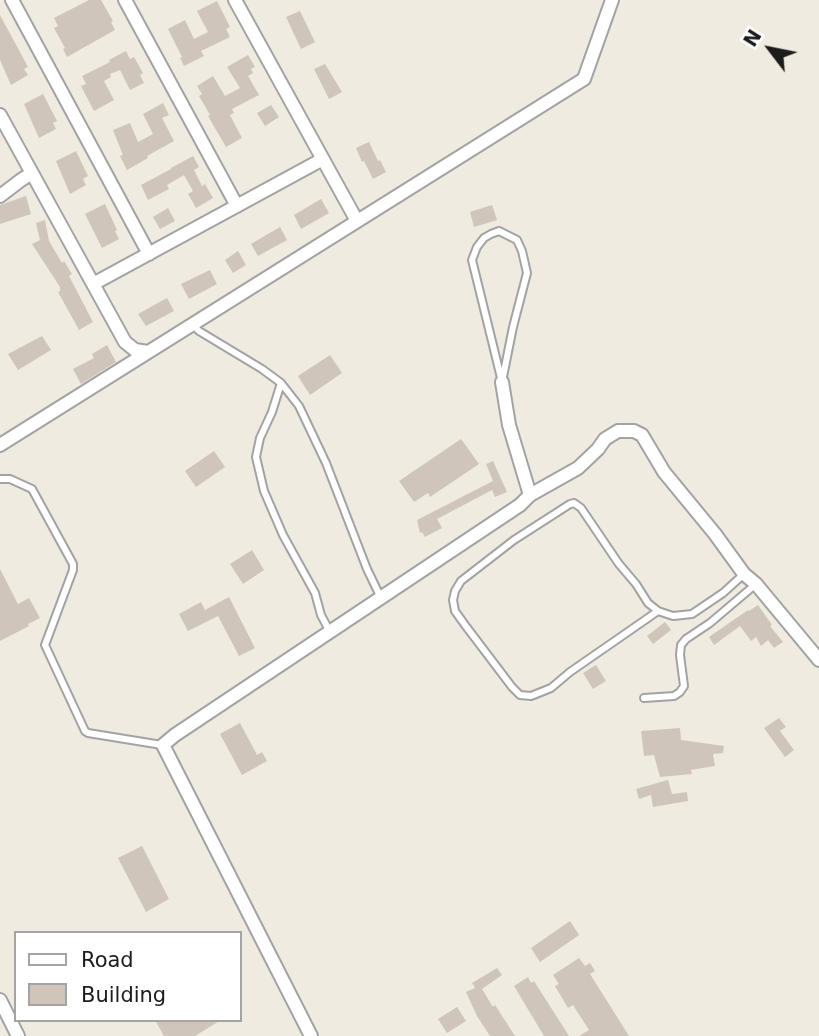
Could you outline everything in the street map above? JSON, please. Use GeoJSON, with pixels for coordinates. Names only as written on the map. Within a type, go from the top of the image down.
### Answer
{"type":"FeatureCollection","features":[{"type":"Feature","properties":{"kind":"street"},"geometry":{"type":"LineString","coordinates":[[12,0],[149,254]]}},
{"type":"Feature","properties":{"kind":"street"},"geometry":{"type":"LineString","coordinates":[[125,0],[237,206]]}},
{"type":"Feature","properties":{"kind":"street"},"geometry":{"type":"LineString","coordinates":[[235,0],[357,221]]}},
{"type":"Feature","properties":{"kind":"street"},"geometry":{"type":"LineString","coordinates":[[0,445],[584,79],[612,0]]}},
{"type":"Feature","properties":{"kind":"street"},"geometry":{"type":"LineString","coordinates":[[0,115],[125,342],[135,350],[148,352]]}},
{"type":"Feature","properties":{"kind":"street"},"geometry":{"type":"LineString","coordinates":[[93,284],[323,159]]}},
{"type":"Feature","properties":{"kind":"street"},"geometry":{"type":"LineString","coordinates":[[0,196],[32,173]]}},
{"type":"Feature","properties":{"kind":"street"},"geometry":{"type":"LineString","coordinates":[[502,382],[509,425],[530,495]]}},
{"type":"Feature","properties":{"kind":"street"},"geometry":{"type":"LineString","coordinates":[[311,1036],[163,745],[175,734],[520,505],[530,495],[578,468],[618,430],[634,431],[642,435],[664,472],[744,574],[757,584],[819,660]]}},
{"type":"Feature","properties":{"kind":"street"},"geometry":{"type":"LineString","coordinates":[[0,1000],[18,1036]]}},
{"type":"Feature","properties":{"kind":"lane"},"geometry":{"type":"LineString","coordinates":[[499,232],[517,240],[527,272],[502,382],[472,260],[484,238],[499,232]]}},
{"type":"Feature","properties":{"kind":"lane"},"geometry":{"type":"LineString","coordinates":[[192,324],[281,383],[299,406],[326,463],[381,598]]}},
{"type":"Feature","properties":{"kind":"lane"},"geometry":{"type":"LineString","coordinates":[[281,383],[260,438],[256,457],[264,491],[330,632]]}},
{"type":"Feature","properties":{"kind":"lane"},"geometry":{"type":"LineString","coordinates":[[0,479],[10,479],[32,489],[73,564],[45,645],[85,731],[163,745]]}},
{"type":"Feature","properties":{"kind":"lane"},"geometry":{"type":"LineString","coordinates":[[657,611],[551,688],[531,696],[520,695],[512,687],[455,611],[453,600],[461,581],[514,540],[574,503],[648,603],[657,611],[673,616],[692,614],[723,593],[744,574]]}},
{"type":"Feature","properties":{"kind":"lane"},"geometry":{"type":"LineString","coordinates":[[644,698],[674,696],[680,692],[684,686],[681,645],[757,584]]}},
{"type":"Feature","properties":{"kind":"building"},"geometry":{"type":"Polygon","coordinates":[[[89,0],[101,0],[115,30],[67,57],[54,28],[58,26],[54,18],[89,0]]]}},
{"type":"Feature","properties":{"kind":"building"},"geometry":{"type":"Polygon","coordinates":[[[217,1],[230,27],[226,29],[230,37],[201,51],[204,56],[184,66],[168,29],[185,20],[194,39],[208,32],[197,11],[217,1]]]}},
{"type":"Feature","properties":{"kind":"building"},"geometry":{"type":"Polygon","coordinates":[[[300,11],[315,42],[301,49],[286,17],[300,11]]]}},
{"type":"Feature","properties":{"kind":"building"},"geometry":{"type":"Polygon","coordinates":[[[0,15],[28,67],[24,69],[28,75],[11,85],[0,60],[0,15]]]}},
{"type":"Feature","properties":{"kind":"building"},"geometry":{"type":"Polygon","coordinates":[[[126,51],[130,59],[134,57],[143,73],[140,75],[144,83],[130,90],[120,70],[110,74],[111,77],[104,81],[114,100],[94,111],[81,86],[86,84],[82,76],[126,51]]]}},
{"type":"Feature","properties":{"kind":"building"},"geometry":{"type":"Polygon","coordinates":[[[248,55],[255,67],[251,69],[253,73],[248,76],[259,95],[232,109],[234,113],[230,115],[242,138],[226,147],[208,116],[210,115],[199,96],[202,94],[197,86],[213,76],[225,96],[240,88],[227,67],[248,55]]]}},
{"type":"Feature","properties":{"kind":"building"},"geometry":{"type":"Polygon","coordinates":[[[325,64],[342,92],[329,99],[314,69],[325,64]]]}},
{"type":"Feature","properties":{"kind":"building"},"geometry":{"type":"Polygon","coordinates":[[[43,94],[57,121],[53,123],[56,129],[39,138],[24,104],[43,94]]]}},
{"type":"Feature","properties":{"kind":"building"},"geometry":{"type":"Polygon","coordinates":[[[163,103],[169,115],[162,118],[174,141],[127,170],[113,130],[130,123],[138,142],[153,134],[143,114],[163,103]]]}},
{"type":"Feature","properties":{"kind":"building"},"geometry":{"type":"Polygon","coordinates":[[[271,105],[279,117],[265,126],[257,113],[271,105]]]}},
{"type":"Feature","properties":{"kind":"building"},"geometry":{"type":"Polygon","coordinates":[[[369,142],[386,172],[373,179],[356,148],[369,142]]]}},
{"type":"Feature","properties":{"kind":"building"},"geometry":{"type":"Polygon","coordinates":[[[76,151],[88,176],[83,179],[86,185],[70,194],[56,161],[76,151]]]}},
{"type":"Feature","properties":{"kind":"building"},"geometry":{"type":"Polygon","coordinates":[[[193,156],[199,167],[194,170],[202,186],[205,184],[213,198],[196,208],[188,194],[193,191],[184,175],[167,185],[169,189],[148,200],[141,185],[193,156]]]}},
{"type":"Feature","properties":{"kind":"building"},"geometry":{"type":"Polygon","coordinates":[[[26,196],[31,214],[0,224],[0,205],[26,196]]]}},
{"type":"Feature","properties":{"kind":"building"},"geometry":{"type":"Polygon","coordinates":[[[321,199],[329,213],[301,229],[294,215],[321,199]]]}},
{"type":"Feature","properties":{"kind":"building"},"geometry":{"type":"Polygon","coordinates":[[[105,204],[119,239],[102,248],[85,214],[105,204]]]}},
{"type":"Feature","properties":{"kind":"building"},"geometry":{"type":"Polygon","coordinates":[[[492,205],[497,220],[474,227],[470,212],[492,205]]]}},
{"type":"Feature","properties":{"kind":"building"},"geometry":{"type":"Polygon","coordinates":[[[168,208],[175,221],[160,229],[153,217],[168,208]]]}},
{"type":"Feature","properties":{"kind":"building"},"geometry":{"type":"Polygon","coordinates":[[[45,220],[49,241],[72,274],[69,276],[93,322],[79,330],[58,292],[60,287],[32,244],[40,240],[36,223],[45,220]]]}},
{"type":"Feature","properties":{"kind":"building"},"geometry":{"type":"Polygon","coordinates":[[[280,227],[287,240],[258,256],[251,244],[280,227]]]}},
{"type":"Feature","properties":{"kind":"building"},"geometry":{"type":"Polygon","coordinates":[[[238,251],[246,265],[233,273],[225,260],[238,251]]]}},
{"type":"Feature","properties":{"kind":"building"},"geometry":{"type":"Polygon","coordinates":[[[210,270],[217,284],[189,299],[181,284],[210,270]]]}},
{"type":"Feature","properties":{"kind":"building"},"geometry":{"type":"Polygon","coordinates":[[[167,298],[174,311],[146,326],[138,314],[167,298]]]}},
{"type":"Feature","properties":{"kind":"building"},"geometry":{"type":"Polygon","coordinates":[[[42,336],[51,350],[18,370],[8,354],[42,336]]]}},
{"type":"Feature","properties":{"kind":"building"},"geometry":{"type":"Polygon","coordinates":[[[107,345],[116,362],[81,384],[73,369],[94,358],[92,354],[107,345]]]}},
{"type":"Feature","properties":{"kind":"building"},"geometry":{"type":"Polygon","coordinates":[[[330,355],[342,373],[310,395],[298,376],[330,355]]]}},
{"type":"Feature","properties":{"kind":"building"},"geometry":{"type":"Polygon","coordinates":[[[461,439],[479,464],[430,497],[428,493],[414,502],[399,481],[461,439]]]}},
{"type":"Feature","properties":{"kind":"building"},"geometry":{"type":"Polygon","coordinates":[[[214,451],[225,467],[196,487],[185,471],[214,451]]]}},
{"type":"Feature","properties":{"kind":"building"},"geometry":{"type":"Polygon","coordinates":[[[493,461],[507,492],[495,497],[492,490],[437,519],[442,528],[425,537],[420,533],[417,520],[493,481],[486,464],[493,461]]]}},
{"type":"Feature","properties":{"kind":"building"},"geometry":{"type":"Polygon","coordinates":[[[252,550],[264,570],[243,584],[230,564],[252,550]]]}},
{"type":"Feature","properties":{"kind":"building"},"geometry":{"type":"Polygon","coordinates":[[[0,569],[18,604],[29,598],[40,618],[0,641],[0,569]]]}},
{"type":"Feature","properties":{"kind":"building"},"geometry":{"type":"Polygon","coordinates":[[[229,597],[255,648],[239,656],[218,616],[188,631],[179,614],[201,602],[205,610],[229,597]]]}},
{"type":"Feature","properties":{"kind":"building"},"geometry":{"type":"Polygon","coordinates":[[[758,605],[783,642],[774,648],[768,640],[761,646],[756,637],[751,641],[740,626],[714,645],[709,637],[758,605]]]}},
{"type":"Feature","properties":{"kind":"building"},"geometry":{"type":"Polygon","coordinates":[[[665,622],[671,630],[653,644],[647,636],[665,622]]]}},
{"type":"Feature","properties":{"kind":"building"},"geometry":{"type":"Polygon","coordinates":[[[596,665],[606,681],[593,689],[583,673],[596,665]]]}},
{"type":"Feature","properties":{"kind":"building"},"geometry":{"type":"Polygon","coordinates":[[[779,718],[786,727],[780,731],[794,750],[785,757],[764,728],[779,718]]]}},
{"type":"Feature","properties":{"kind":"building"},"geometry":{"type":"Polygon","coordinates":[[[240,723],[257,755],[262,752],[267,761],[242,775],[220,734],[240,723]]]}},
{"type":"Feature","properties":{"kind":"building"},"geometry":{"type":"Polygon","coordinates":[[[680,728],[681,740],[724,746],[723,753],[713,754],[715,766],[691,770],[692,774],[660,777],[654,755],[644,756],[641,731],[680,728]]]}},
{"type":"Feature","properties":{"kind":"building"},"geometry":{"type":"Polygon","coordinates":[[[668,780],[672,794],[687,792],[688,801],[653,807],[651,795],[639,799],[636,789],[668,780]]]}},
{"type":"Feature","properties":{"kind":"building"},"geometry":{"type":"Polygon","coordinates":[[[142,846],[169,899],[146,912],[118,858],[142,846]]]}},
{"type":"Feature","properties":{"kind":"building"},"geometry":{"type":"Polygon","coordinates":[[[570,921],[579,935],[540,962],[531,948],[570,921]]]}},
{"type":"Feature","properties":{"kind":"building"},"geometry":{"type":"Polygon","coordinates":[[[579,958],[585,966],[590,963],[595,971],[590,974],[629,1036],[579,1036],[589,1030],[573,1005],[568,1008],[555,986],[559,984],[553,975],[579,958]]]}},
{"type":"Feature","properties":{"kind":"building"},"geometry":{"type":"Polygon","coordinates":[[[497,968],[502,975],[482,989],[515,1036],[490,1036],[466,992],[475,988],[472,983],[497,968]]]}},
{"type":"Feature","properties":{"kind":"building"},"geometry":{"type":"Polygon","coordinates":[[[528,977],[531,983],[534,981],[569,1036],[544,1036],[514,986],[528,977]]]}},
{"type":"Feature","properties":{"kind":"building"},"geometry":{"type":"Polygon","coordinates":[[[457,1007],[466,1021],[447,1033],[438,1019],[457,1007]]]}},
{"type":"Feature","properties":{"kind":"building"},"geometry":{"type":"Polygon","coordinates":[[[156,1022],[218,1022],[195,1036],[164,1036],[156,1022]]]}}]}
